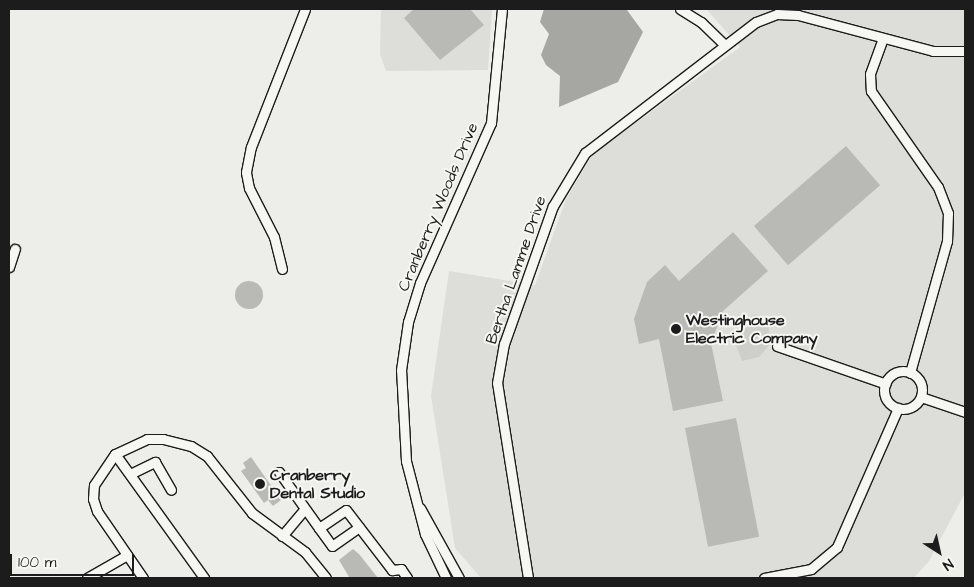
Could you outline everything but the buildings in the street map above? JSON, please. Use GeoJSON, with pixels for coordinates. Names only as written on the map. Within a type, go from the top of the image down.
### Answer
{"type":"FeatureCollection","features":[{"type":"Feature","properties":{"kind":"street"},"geometry":{"type":"LineString","coordinates":[[282,269],[274,237],[249,188],[246,172],[251,147],[305,9]]}},
{"type":"Feature","properties":{"kind":"street","name":"Cranberry Woods Drive"},"geometry":{"type":"LineString","coordinates":[[446,578],[425,534],[406,461],[401,420],[404,343],[428,264],[491,123],[502,9]]}},
{"type":"Feature","properties":{"kind":"street"},"geometry":{"type":"LineString","coordinates":[[680,9],[701,22],[725,45]]}},
{"type":"Feature","properties":{"kind":"street","name":"Bertha Lamme Drive"},"geometry":{"type":"LineString","coordinates":[[528,578],[498,383],[504,344],[553,206],[572,169],[596,142],[756,22],[783,13],[933,51],[965,50]]}},
{"type":"Feature","properties":{"kind":"street"},"geometry":{"type":"LineString","coordinates":[[883,38],[870,74],[872,92],[938,188],[948,213],[947,240],[910,373]]}},
{"type":"Feature","properties":{"kind":"street"},"geometry":{"type":"LineString","coordinates":[[9,267],[15,249]]}},
{"type":"Feature","properties":{"kind":"street"},"geometry":{"type":"LineString","coordinates":[[777,346],[886,384]]}},
{"type":"Feature","properties":{"kind":"street"},"geometry":{"type":"LineString","coordinates":[[910,373],[921,384],[921,396],[913,406],[898,408],[886,397],[886,384],[894,374],[910,373]]}},
{"type":"Feature","properties":{"kind":"street"},"geometry":{"type":"LineString","coordinates":[[921,396],[965,412]]}},
{"type":"Feature","properties":{"kind":"street"},"geometry":{"type":"LineString","coordinates":[[764,578],[811,569],[837,547],[898,408]]}},
{"type":"Feature","properties":{"kind":"street"},"geometry":{"type":"LineString","coordinates":[[143,578],[127,556],[93,499],[94,485],[115,454],[147,439],[178,440],[191,446],[220,469],[252,513],[305,552],[326,578]]}},
{"type":"Feature","properties":{"kind":"street"},"geometry":{"type":"LineString","coordinates":[[115,454],[204,578]]}},
{"type":"Feature","properties":{"kind":"street"},"geometry":{"type":"LineString","coordinates":[[130,474],[155,462],[171,490]]}},
{"type":"Feature","properties":{"kind":"street"},"geometry":{"type":"LineString","coordinates":[[279,472],[332,546],[359,527]]}},
{"type":"Feature","properties":{"kind":"street","name":"Cranberry Woods Drive"},"geometry":{"type":"LineString","coordinates":[[418,506],[459,578]]}},
{"type":"Feature","properties":{"kind":"street"},"geometry":{"type":"LineString","coordinates":[[282,536],[305,509]]}},
{"type":"Feature","properties":{"kind":"street"},"geometry":{"type":"LineString","coordinates":[[319,528],[346,510],[392,574],[401,569],[407,578]]}},
{"type":"Feature","properties":{"kind":"street"},"geometry":{"type":"LineString","coordinates":[[87,578],[127,556]]}},
{"type":"Feature","properties":{"kind":"shaded area"},"geometry":{"type":"Polygon","coordinates":[[[381,9],[492,9],[488,70],[386,71],[380,54],[381,9]]]}},
{"type":"Feature","properties":{"kind":"shaded area"},"geometry":{"type":"Polygon","coordinates":[[[544,9],[627,10],[643,32],[618,82],[559,107],[560,76],[546,65],[541,55],[549,34],[540,22],[544,9]]]}},
{"type":"Feature","properties":{"kind":"shaded area"},"geometry":{"type":"Polygon","coordinates":[[[706,9],[965,9],[965,493],[929,561],[914,578],[481,578],[455,548],[431,396],[449,271],[535,285],[566,199],[593,154],[740,47],[706,9]]]}},
{"type":"Feature","properties":{"kind":"shaded area"},"geometry":{"type":"Polygon","coordinates":[[[756,314],[768,325],[771,343],[759,357],[742,361],[735,342],[741,324],[756,314]]]}},
{"type":"Feature","properties":{"kind":"place","name":"Westinghouse Electric Company"},"geometry":{"type":"Point","coordinates":[676,329]}},
{"type":"Feature","properties":{"kind":"place","name":"Cranberry Dental Studio"},"geometry":{"type":"Point","coordinates":[260,484]}}]}
